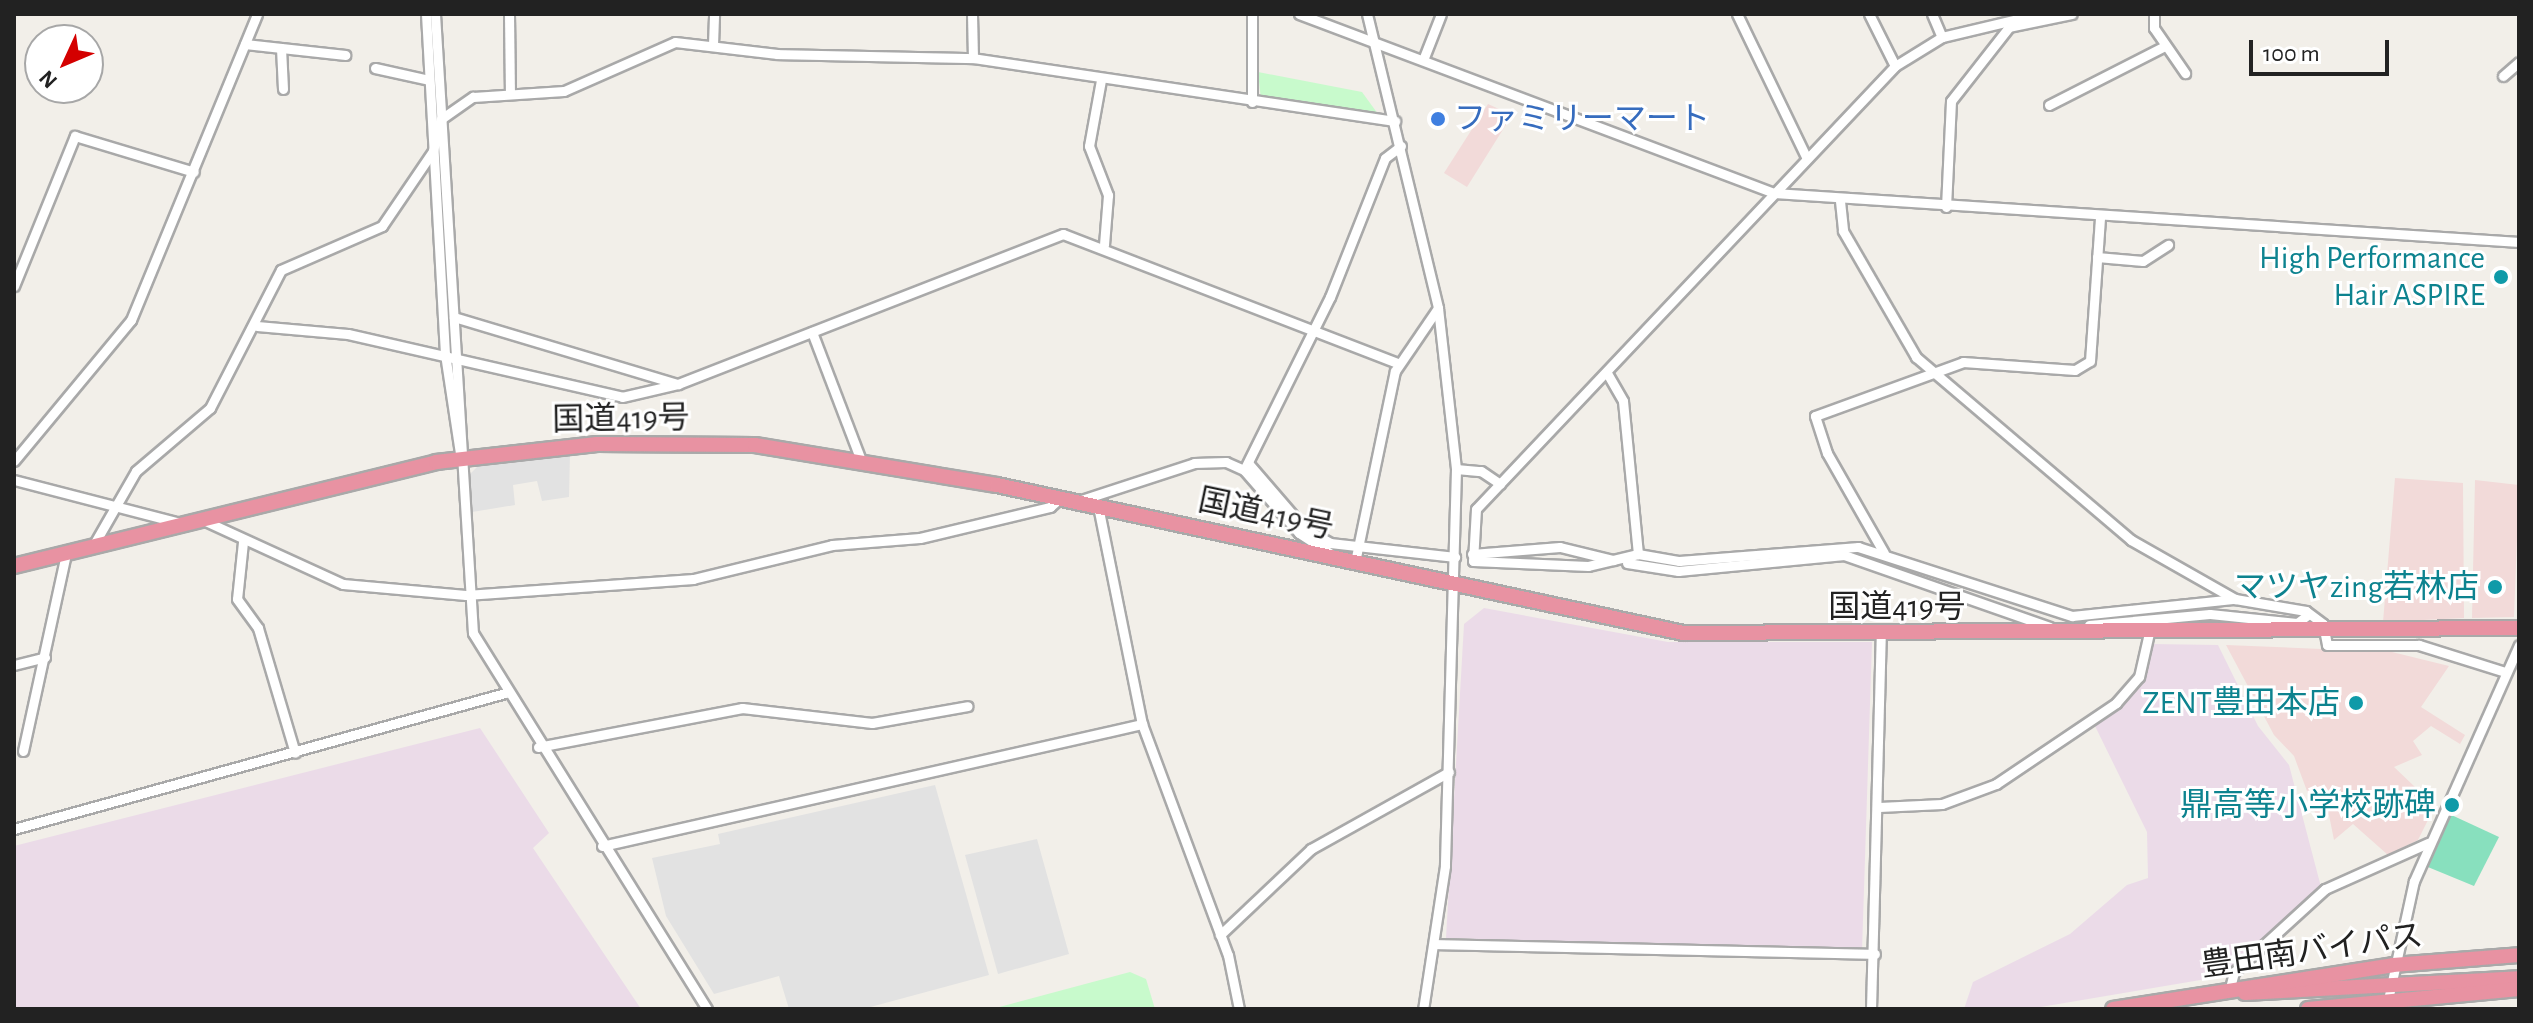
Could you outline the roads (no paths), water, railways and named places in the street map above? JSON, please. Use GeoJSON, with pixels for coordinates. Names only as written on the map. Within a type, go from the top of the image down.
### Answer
{"type":"FeatureCollection","features":[{"type":"Feature","properties":{"kind":"highway","name":"国道419号"},"geometry":{"type":"LineString","coordinates":[[14,566],[199,517],[461,460],[597,444],[755,445],[860,458],[1335,557],[1356,556],[1457,584],[1683,633],[1881,635],[2519,628]]}},
{"type":"Feature","properties":{"kind":"highway","name":"豊田南バイパス"},"geometry":{"type":"LineString","coordinates":[[2113,1009],[2230,988],[2393,965],[2519,955]]}},
{"type":"Feature","properties":{"kind":"highway"},"geometry":{"type":"LineString","coordinates":[[2457,960],[2519,962]]}},
{"type":"Feature","properties":{"kind":"highway"},"geometry":{"type":"LineString","coordinates":[[2212,992],[2386,997],[2519,978]]}},
{"type":"Feature","properties":{"kind":"highway","name":"豊田南バイパス"},"geometry":{"type":"LineString","coordinates":[[2308,1009],[2386,997],[2519,989]]}},
{"type":"Feature","properties":{"kind":"street"},"geometry":{"type":"LineString","coordinates":[[14,461],[119,340],[194,172],[257,14]]}},
{"type":"Feature","properties":{"kind":"street"},"geometry":{"type":"LineString","coordinates":[[426,14],[445,354],[461,460]]}},
{"type":"Feature","properties":{"kind":"street"},"geometry":{"type":"LineString","coordinates":[[435,14],[458,363],[466,595],[478,650],[707,1009]]}},
{"type":"Feature","properties":{"kind":"street"},"geometry":{"type":"LineString","coordinates":[[509,14],[510,94]]}},
{"type":"Feature","properties":{"kind":"street"},"geometry":{"type":"LineString","coordinates":[[713,45],[714,14]]}},
{"type":"Feature","properties":{"kind":"street"},"geometry":{"type":"LineString","coordinates":[[972,14],[973,58]]}},
{"type":"Feature","properties":{"kind":"street"},"geometry":{"type":"LineString","coordinates":[[1252,14],[1252,102]]}},
{"type":"Feature","properties":{"kind":"street"},"geometry":{"type":"LineString","coordinates":[[1299,14],[1774,193],[1840,201],[2519,242]]}},
{"type":"Feature","properties":{"kind":"street"},"geometry":{"type":"LineString","coordinates":[[1367,14],[1438,308],[1456,469],[1457,584],[1449,772],[1436,944],[1423,1009]]}},
{"type":"Feature","properties":{"kind":"street"},"geometry":{"type":"LineString","coordinates":[[1423,60],[1441,14]]}},
{"type":"Feature","properties":{"kind":"street"},"geometry":{"type":"LineString","coordinates":[[1737,14],[1806,157]]}},
{"type":"Feature","properties":{"kind":"street"},"geometry":{"type":"LineString","coordinates":[[1869,14],[1895,66]]}},
{"type":"Feature","properties":{"kind":"street"},"geometry":{"type":"LineString","coordinates":[[1932,14],[1942,37]]}},
{"type":"Feature","properties":{"kind":"street"},"geometry":{"type":"LineString","coordinates":[[1638,554],[1628,563],[1473,561],[1472,515],[1895,66],[1942,37],[2039,14]]}},
{"type":"Feature","properties":{"kind":"street"},"geometry":{"type":"LineString","coordinates":[[1946,207],[1951,101],[2009,27],[2072,14]]}},
{"type":"Feature","properties":{"kind":"street"},"geometry":{"type":"LineString","coordinates":[[2154,14],[2165,46],[2185,73]]}},
{"type":"Feature","properties":{"kind":"street"},"geometry":{"type":"LineString","coordinates":[[93,546],[136,471],[210,408],[257,326],[281,270],[382,226],[433,151],[441,119],[473,97],[583,86],[631,56],[675,42],[973,58],[1101,80],[1395,121]]}},
{"type":"Feature","properties":{"kind":"street"},"geometry":{"type":"LineString","coordinates":[[245,44],[345,55]]}},
{"type":"Feature","properties":{"kind":"street"},"geometry":{"type":"LineString","coordinates":[[2049,105],[2165,46]]}},
{"type":"Feature","properties":{"kind":"street"},"geometry":{"type":"LineString","coordinates":[[281,48],[283,89]]}},
{"type":"Feature","properties":{"kind":"street"},"geometry":{"type":"LineString","coordinates":[[2503,76],[2519,62]]}},
{"type":"Feature","properties":{"kind":"street"},"geometry":{"type":"LineString","coordinates":[[375,68],[429,80]]}},
{"type":"Feature","properties":{"kind":"street"},"geometry":{"type":"LineString","coordinates":[[1101,80],[1089,150],[1108,195],[1104,245]]}},
{"type":"Feature","properties":{"kind":"street"},"geometry":{"type":"LineString","coordinates":[[16,278],[75,136],[194,172]]}},
{"type":"Feature","properties":{"kind":"street"},"geometry":{"type":"LineString","coordinates":[[1246,466],[1312,335],[1385,158],[1401,146]]}},
{"type":"Feature","properties":{"kind":"street"},"geometry":{"type":"LineString","coordinates":[[1840,201],[1843,231],[1931,373],[2095,513],[2235,599]]}},
{"type":"Feature","properties":{"kind":"street"},"geometry":{"type":"LineString","coordinates":[[1884,553],[1827,453],[1815,416],[1963,362],[2075,370],[2090,361],[2100,218]]}},
{"type":"Feature","properties":{"kind":"street"},"geometry":{"type":"LineString","coordinates":[[257,326],[348,334],[445,354],[458,363],[622,397],[678,384],[1054,236],[1104,245],[1312,335],[1398,363]]}},
{"type":"Feature","properties":{"kind":"street"},"geometry":{"type":"LineString","coordinates":[[2097,257],[2143,261],[2168,245]]}},
{"type":"Feature","properties":{"kind":"street"},"geometry":{"type":"LineString","coordinates":[[1356,556],[1398,363],[1438,308]]}},
{"type":"Feature","properties":{"kind":"street"},"geometry":{"type":"LineString","coordinates":[[454,317],[678,384]]}},
{"type":"Feature","properties":{"kind":"street"},"geometry":{"type":"LineString","coordinates":[[812,332],[860,458]]}},
{"type":"Feature","properties":{"kind":"street"},"geometry":{"type":"LineString","coordinates":[[1607,373],[1623,401],[1638,554]]}},
{"type":"Feature","properties":{"kind":"street"},"geometry":{"type":"LineString","coordinates":[[199,517],[243,542],[367,590],[466,595],[693,579],[832,545],[920,538],[1050,507],[1194,463],[1246,466],[1305,529],[1356,556],[1455,557]]}},
{"type":"Feature","properties":{"kind":"street"},"geometry":{"type":"LineString","coordinates":[[1246,466],[1299,533],[1335,557]]}},
{"type":"Feature","properties":{"kind":"street"},"geometry":{"type":"LineString","coordinates":[[1456,469],[1481,471],[1500,484]]}},
{"type":"Feature","properties":{"kind":"street"},"geometry":{"type":"LineString","coordinates":[[14,480],[180,523]]}},
{"type":"Feature","properties":{"kind":"street"},"geometry":{"type":"LineString","coordinates":[[1098,506],[1142,724],[1220,935],[1239,1009]]}},
{"type":"Feature","properties":{"kind":"street"},"geometry":{"type":"LineString","coordinates":[[243,542],[237,599],[258,628],[295,753]]}},
{"type":"Feature","properties":{"kind":"street"},"geometry":{"type":"LineString","coordinates":[[1472,554],[1560,547],[1678,571],[1844,555],[2060,628],[2210,614],[2297,623],[2309,614]]}},
{"type":"Feature","properties":{"kind":"street"},"geometry":{"type":"LineString","coordinates":[[1638,554],[1679,561],[1841,548],[1884,553],[2056,614],[2235,599],[2309,614],[2323,631],[2327,645],[2398,648],[2419,645],[2511,667]]}},
{"type":"Feature","properties":{"kind":"street"},"geometry":{"type":"LineString","coordinates":[[23,751],[66,554]]}},
{"type":"Feature","properties":{"kind":"street"},"geometry":{"type":"LineString","coordinates":[[2398,648],[2402,631]]}},
{"type":"Feature","properties":{"kind":"street"},"geometry":{"type":"LineString","coordinates":[[1879,807],[1942,804],[2008,776],[2128,690],[2149,633]]}},
{"type":"Feature","properties":{"kind":"street"},"geometry":{"type":"LineString","coordinates":[[1871,1009],[1879,807],[1881,635]]}},
{"type":"Feature","properties":{"kind":"street"},"geometry":{"type":"LineString","coordinates":[[2386,997],[2428,843],[2519,645]]}},
{"type":"Feature","properties":{"kind":"street"},"geometry":{"type":"LineString","coordinates":[[14,665],[45,657]]}},
{"type":"Feature","properties":{"kind":"street"},"geometry":{"type":"LineString","coordinates":[[14,829],[505,693]]}},
{"type":"Feature","properties":{"kind":"street"},"geometry":{"type":"LineString","coordinates":[[538,747],[742,708],[872,723],[968,706]]}},
{"type":"Feature","properties":{"kind":"street"},"geometry":{"type":"LineString","coordinates":[[602,846],[1142,724]]}},
{"type":"Feature","properties":{"kind":"street"},"geometry":{"type":"LineString","coordinates":[[1220,935],[1311,849],[1449,772]]}},
{"type":"Feature","properties":{"kind":"street"},"geometry":{"type":"LineString","coordinates":[[2230,988],[2234,972],[2325,889],[2428,843]]}},
{"type":"Feature","properties":{"kind":"street"},"geometry":{"type":"LineString","coordinates":[[1436,944],[1875,954]]}},
{"type":"Feature","properties":{"kind":"place","name":"ファミリーマート"},"geometry":{"type":"Point","coordinates":[1438,119]}},
{"type":"Feature","properties":{"kind":"place","name":"High Performance Hair ASPIRE"},"geometry":{"type":"Point","coordinates":[2501,277]}},
{"type":"Feature","properties":{"kind":"place","name":"マツヤzing若林店"},"geometry":{"type":"Point","coordinates":[2495,587]}},
{"type":"Feature","properties":{"kind":"place","name":"ZENT豊田本店"},"geometry":{"type":"Point","coordinates":[2356,703]}},
{"type":"Feature","properties":{"kind":"place","name":"鼎高等小学校跡碑"},"geometry":{"type":"Point","coordinates":[2452,805]}}]}
